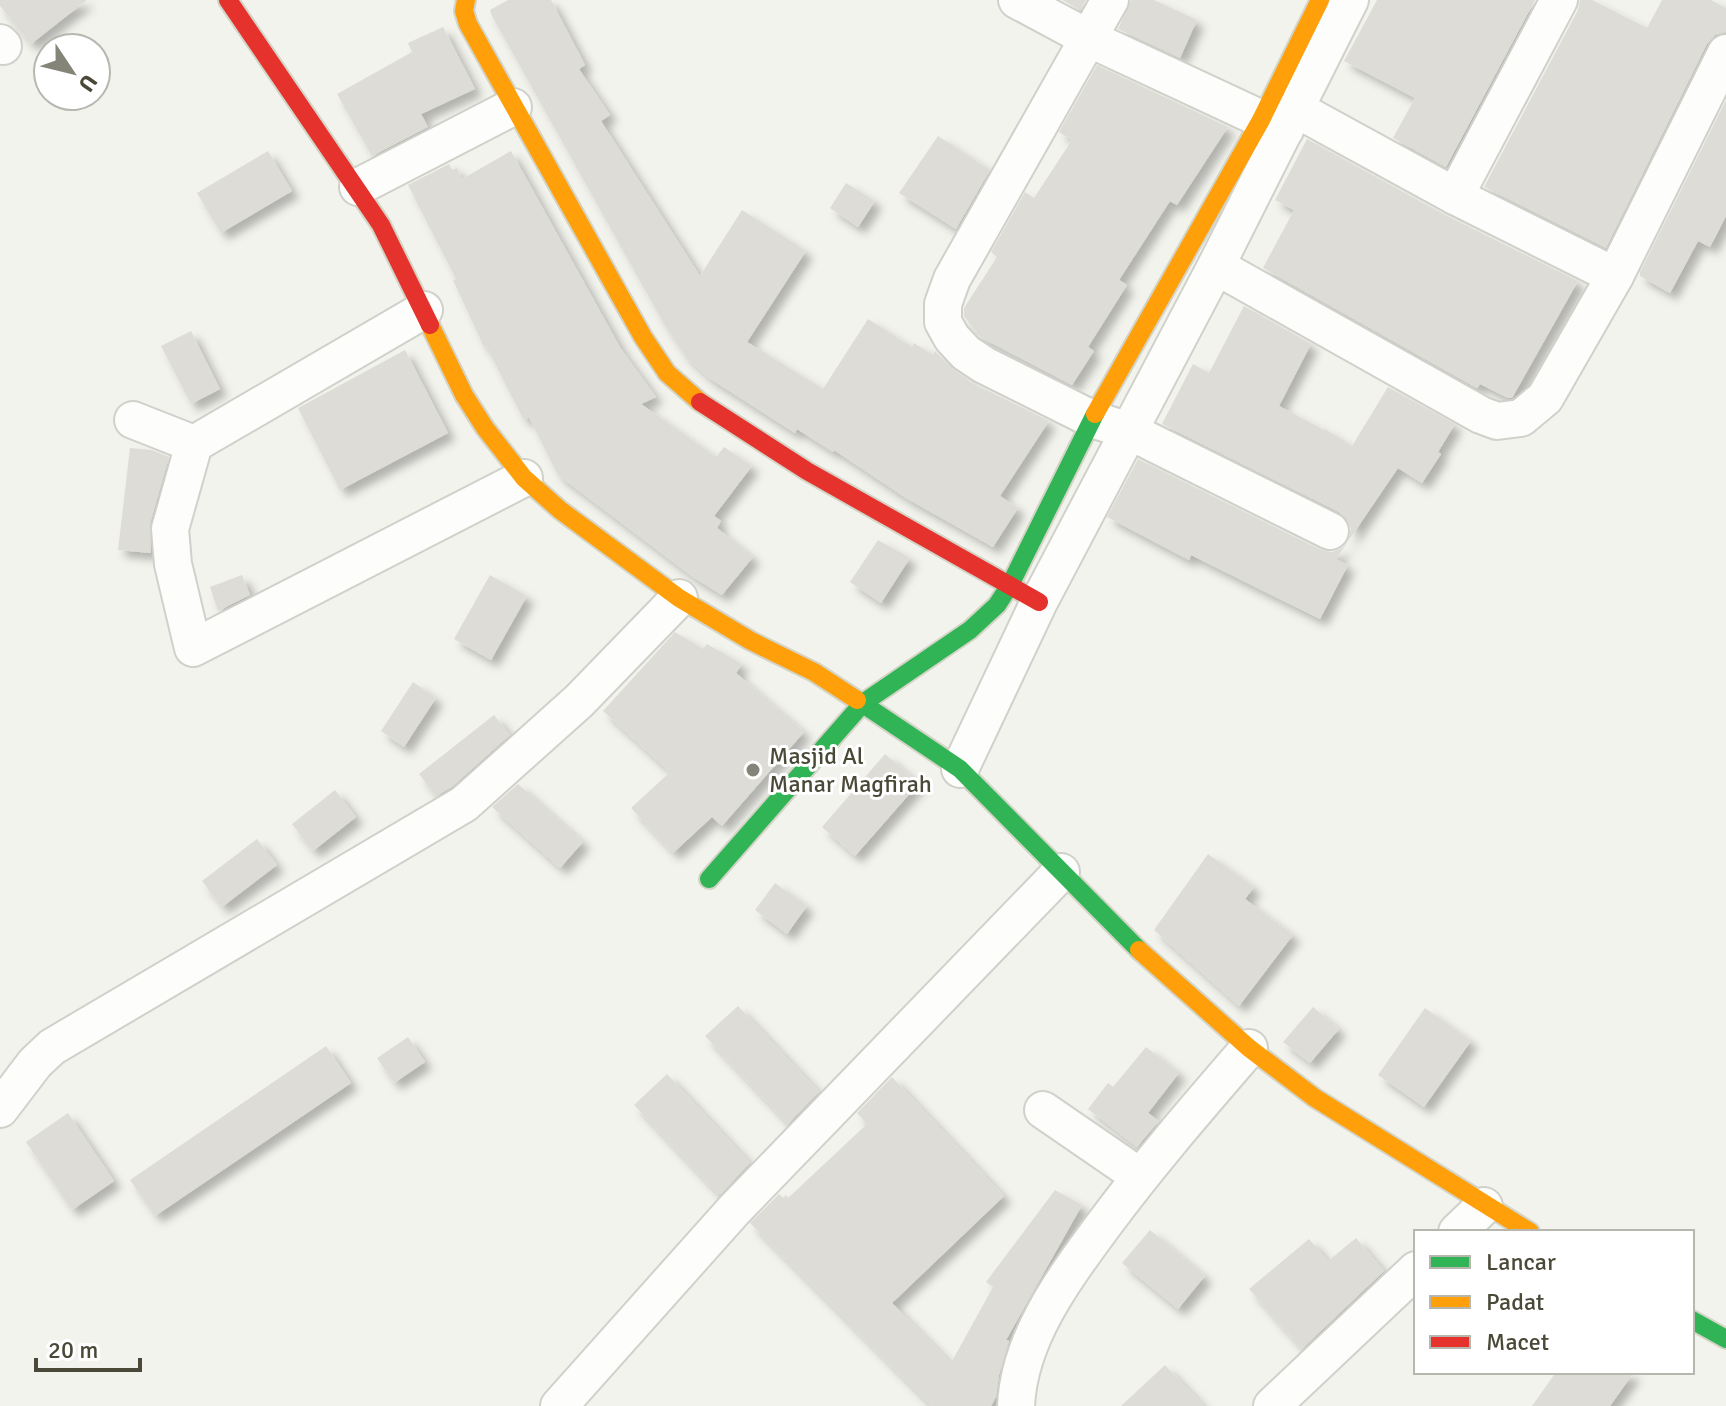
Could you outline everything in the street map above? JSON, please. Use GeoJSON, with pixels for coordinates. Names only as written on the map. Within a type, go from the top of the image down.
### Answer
{"type":"FeatureCollection","features":[{"type":"Feature","properties":{"kind":"street"},"geometry":{"type":"LineString","coordinates":[[228,0],[358,187],[381,225],[464,395],[524,478],[560,510],[679,598],[751,641],[814,672],[960,769],[1125,938],[1249,1048],[1315,1098],[1526,1230]]}},
{"type":"Feature","properties":{"kind":"street"},"geometry":{"type":"LineString","coordinates":[[466,0],[464,11],[468,24],[643,337],[667,373],[694,398],[807,471],[1024,594]]}},
{"type":"Feature","properties":{"kind":"street"},"geometry":{"type":"LineString","coordinates":[[1017,0],[1090,39],[1455,196],[1615,276]]}},
{"type":"Feature","properties":{"kind":"street"},"geometry":{"type":"LineString","coordinates":[[1110,0],[952,279],[943,304],[943,322],[966,353],[984,365],[1092,419],[1129,431],[1330,531]]}},
{"type":"Feature","properties":{"kind":"street"},"geometry":{"type":"LineString","coordinates":[[709,879],[863,703],[970,630],[997,605],[1024,594],[1129,431],[1216,266],[1281,120],[1320,0]]}},
{"type":"Feature","properties":{"kind":"street"},"geometry":{"type":"LineString","coordinates":[[960,769],[1092,419],[1281,120],[1350,0]]}},
{"type":"Feature","properties":{"kind":"street"},"geometry":{"type":"LineString","coordinates":[[1455,196],[1559,0]]}},
{"type":"Feature","properties":{"kind":"street"},"geometry":{"type":"LineString","coordinates":[[1216,266],[1497,421],[1521,418],[1545,398],[1615,276],[1726,53]]}},
{"type":"Feature","properties":{"kind":"street"},"geometry":{"type":"LineString","coordinates":[[358,187],[513,107]]}},
{"type":"Feature","properties":{"kind":"street"},"geometry":{"type":"LineString","coordinates":[[424,310],[194,444],[170,529],[173,564],[193,648],[524,478]]}},
{"type":"Feature","properties":{"kind":"street"},"geometry":{"type":"LineString","coordinates":[[133,420],[194,444]]}},
{"type":"Feature","properties":{"kind":"street"},"geometry":{"type":"LineString","coordinates":[[0,1109],[35,1063],[52,1047],[464,804],[579,701],[679,598]]}},
{"type":"Feature","properties":{"kind":"street"},"geometry":{"type":"LineString","coordinates":[[559,1406],[734,1210],[1061,872]]}},
{"type":"Feature","properties":{"kind":"street"},"geometry":{"type":"LineString","coordinates":[[1016,1406],[1017,1384],[1040,1319],[1076,1262],[1139,1176],[1249,1048]]}},
{"type":"Feature","properties":{"kind":"street"},"geometry":{"type":"LineString","coordinates":[[1043,1110],[1139,1176]]}},
{"type":"Feature","properties":{"kind":"street"},"geometry":{"type":"LineString","coordinates":[[1459,1230],[1484,1206]]}},
{"type":"Feature","properties":{"kind":"street"},"geometry":{"type":"LineString","coordinates":[[1272,1406],[1414,1272]]}},
{"type":"Feature","properties":{"kind":"street"},"geometry":{"type":"LineString","coordinates":[[1694,1321],[1726,1339]]}},
{"type":"Feature","properties":{"kind":"building"},"geometry":{"type":"Polygon","coordinates":[[[0,0],[87,0],[46,32],[32,32],[31,44],[0,6],[0,0]]]}},
{"type":"Feature","properties":{"kind":"building"},"geometry":{"type":"Polygon","coordinates":[[[508,0],[551,0],[585,65],[579,69],[610,115],[601,121],[700,276],[742,210],[806,251],[747,342],[823,389],[868,319],[912,347],[914,343],[933,355],[935,351],[972,383],[1049,421],[1000,496],[1018,508],[993,547],[906,498],[834,450],[797,429],[795,433],[709,378],[686,357],[664,324],[491,14],[490,10],[508,0]]]}},
{"type":"Feature","properties":{"kind":"building"},"geometry":{"type":"Polygon","coordinates":[[[1062,0],[1086,0],[1080,10],[1062,0]]]}},
{"type":"Feature","properties":{"kind":"building"},"geometry":{"type":"Polygon","coordinates":[[[1131,0],[1154,0],[1197,20],[1180,58],[1118,29],[1131,0]]]}},
{"type":"Feature","properties":{"kind":"building"},"geometry":{"type":"Polygon","coordinates":[[[1377,0],[1535,0],[1446,167],[1393,138],[1415,98],[1344,61],[1377,0]]]}},
{"type":"Feature","properties":{"kind":"building"},"geometry":{"type":"Polygon","coordinates":[[[1580,0],[1592,0],[1647,28],[1662,0],[1711,0],[1726,8],[1726,32],[1715,35],[1707,44],[1606,248],[1484,187],[1578,10],[1580,0]]]}},
{"type":"Feature","properties":{"kind":"building"},"geometry":{"type":"Polygon","coordinates":[[[443,27],[475,89],[421,114],[428,127],[372,156],[337,94],[412,52],[408,43],[443,27]]]}},
{"type":"Feature","properties":{"kind":"building"},"geometry":{"type":"Polygon","coordinates":[[[1097,65],[1228,127],[1177,205],[1170,201],[1119,280],[1127,285],[1088,347],[1094,351],[1072,385],[980,337],[964,316],[964,308],[997,257],[991,252],[1025,192],[1034,198],[1072,140],[1059,132],[1097,65]]]}},
{"type":"Feature","properties":{"kind":"building"},"geometry":{"type":"Polygon","coordinates":[[[1726,100],[1726,216],[1710,247],[1698,241],[1670,293],[1640,276],[1640,272],[1726,100]]]}},
{"type":"Feature","properties":{"kind":"building"},"geometry":{"type":"Polygon","coordinates":[[[938,136],[990,170],[956,229],[899,193],[938,136]]]}},
{"type":"Feature","properties":{"kind":"building"},"geometry":{"type":"Polygon","coordinates":[[[1307,139],[1445,215],[1578,281],[1512,398],[1480,384],[1477,388],[1263,268],[1294,210],[1275,200],[1307,139]]]}},
{"type":"Feature","properties":{"kind":"building"},"geometry":{"type":"Polygon","coordinates":[[[268,151],[292,191],[221,233],[197,193],[268,151]]]}},
{"type":"Feature","properties":{"kind":"building"},"geometry":{"type":"Polygon","coordinates":[[[511,151],[621,349],[656,397],[641,404],[716,457],[724,447],[752,466],[714,516],[721,521],[717,528],[753,557],[722,595],[693,577],[558,475],[529,417],[524,420],[484,347],[453,280],[456,279],[408,185],[449,164],[452,170],[457,168],[462,179],[511,151]]]}},
{"type":"Feature","properties":{"kind":"building"},"geometry":{"type":"Polygon","coordinates":[[[846,183],[875,201],[858,227],[830,208],[846,183]]]}},
{"type":"Feature","properties":{"kind":"building"},"geometry":{"type":"Polygon","coordinates":[[[1244,306],[1311,344],[1279,406],[1352,446],[1388,387],[1455,424],[1438,452],[1441,454],[1422,483],[1398,468],[1336,559],[1348,565],[1320,619],[1191,555],[1189,560],[1107,517],[1138,459],[1321,550],[1332,552],[1348,541],[1351,529],[1347,519],[1339,512],[1162,424],[1193,364],[1209,373],[1244,306]]]}},
{"type":"Feature","properties":{"kind":"building"},"geometry":{"type":"Polygon","coordinates":[[[191,331],[220,389],[191,404],[161,346],[191,331]]]}},
{"type":"Feature","properties":{"kind":"building"},"geometry":{"type":"Polygon","coordinates":[[[405,350],[448,433],[340,490],[298,408],[405,350]]]}},
{"type":"Feature","properties":{"kind":"building"},"geometry":{"type":"Polygon","coordinates":[[[130,448],[152,450],[169,457],[150,524],[151,553],[118,550],[130,448]]]}},
{"type":"Feature","properties":{"kind":"building"},"geometry":{"type":"Polygon","coordinates":[[[878,540],[910,558],[881,603],[850,582],[878,540]]]}},
{"type":"Feature","properties":{"kind":"building"},"geometry":{"type":"Polygon","coordinates":[[[242,575],[250,595],[218,611],[210,587],[242,575]]]}},
{"type":"Feature","properties":{"kind":"building"},"geometry":{"type":"Polygon","coordinates":[[[490,575],[527,596],[491,660],[454,639],[490,575]]]}},
{"type":"Feature","properties":{"kind":"building"},"geometry":{"type":"Polygon","coordinates":[[[675,632],[703,649],[707,644],[742,664],[736,673],[804,732],[722,826],[712,817],[673,853],[631,808],[670,772],[603,711],[675,632]]]}},
{"type":"Feature","properties":{"kind":"building"},"geometry":{"type":"Polygon","coordinates":[[[413,682],[436,698],[404,747],[381,731],[413,682]]]}},
{"type":"Feature","properties":{"kind":"building"},"geometry":{"type":"Polygon","coordinates":[[[494,715],[510,735],[452,787],[436,796],[419,774],[494,715]]]}},
{"type":"Feature","properties":{"kind":"building"},"geometry":{"type":"Polygon","coordinates":[[[885,754],[919,783],[855,856],[822,827],[885,754]]]}},
{"type":"Feature","properties":{"kind":"building"},"geometry":{"type":"Polygon","coordinates":[[[518,784],[583,842],[560,868],[492,807],[518,784]]]}},
{"type":"Feature","properties":{"kind":"building"},"geometry":{"type":"Polygon","coordinates":[[[335,790],[356,817],[313,851],[292,824],[335,790]]]}},
{"type":"Feature","properties":{"kind":"building"},"geometry":{"type":"Polygon","coordinates":[[[257,839],[277,865],[222,907],[202,881],[257,839]]]}},
{"type":"Feature","properties":{"kind":"building"},"geometry":{"type":"Polygon","coordinates":[[[1208,854],[1254,887],[1245,899],[1293,935],[1239,1006],[1154,930],[1208,854]]]}},
{"type":"Feature","properties":{"kind":"building"},"geometry":{"type":"Polygon","coordinates":[[[775,883],[807,906],[787,934],[755,910],[775,883]]]}},
{"type":"Feature","properties":{"kind":"building"},"geometry":{"type":"Polygon","coordinates":[[[738,1006],[819,1092],[788,1124],[705,1036],[738,1006]]]}},
{"type":"Feature","properties":{"kind":"building"},"geometry":{"type":"Polygon","coordinates":[[[1313,1007],[1339,1029],[1310,1063],[1283,1042],[1313,1007]]]}},
{"type":"Feature","properties":{"kind":"building"},"geometry":{"type":"Polygon","coordinates":[[[1425,1008],[1471,1041],[1424,1107],[1378,1075],[1425,1008]]]}},
{"type":"Feature","properties":{"kind":"building"},"geometry":{"type":"Polygon","coordinates":[[[408,1037],[425,1062],[394,1083],[377,1058],[408,1037]]]}},
{"type":"Feature","properties":{"kind":"building"},"geometry":{"type":"Polygon","coordinates":[[[326,1046],[351,1083],[155,1216],[130,1180],[326,1046]]]}},
{"type":"Feature","properties":{"kind":"building"},"geometry":{"type":"Polygon","coordinates":[[[1146,1047],[1179,1073],[1148,1113],[1159,1121],[1137,1147],[1088,1109],[1108,1083],[1113,1087],[1146,1047]]]}},
{"type":"Feature","properties":{"kind":"building"},"geometry":{"type":"Polygon","coordinates":[[[667,1074],[750,1163],[721,1194],[634,1105],[667,1074]]]}},
{"type":"Feature","properties":{"kind":"building"},"geometry":{"type":"Polygon","coordinates":[[[892,1077],[1004,1196],[892,1303],[951,1363],[993,1287],[986,1282],[1055,1190],[1082,1205],[1006,1340],[1009,1341],[996,1397],[991,1406],[931,1406],[750,1223],[779,1194],[788,1198],[867,1124],[857,1113],[892,1077]]]}},
{"type":"Feature","properties":{"kind":"building"},"geometry":{"type":"Polygon","coordinates":[[[68,1113],[114,1181],[72,1210],[26,1142],[68,1113]]]}},
{"type":"Feature","properties":{"kind":"building"},"geometry":{"type":"Polygon","coordinates":[[[1150,1230],[1205,1276],[1178,1309],[1122,1263],[1150,1230]]]}},
{"type":"Feature","properties":{"kind":"building"},"geometry":{"type":"Polygon","coordinates":[[[1356,1238],[1384,1271],[1302,1349],[1249,1289],[1309,1239],[1328,1261],[1356,1238]]]}},
{"type":"Feature","properties":{"kind":"building"},"geometry":{"type":"Polygon","coordinates":[[[1165,1365],[1204,1406],[1121,1406],[1165,1365]]]}},
{"type":"Feature","properties":{"kind":"building"},"geometry":{"type":"Polygon","coordinates":[[[1555,1374],[1633,1374],[1610,1406],[1532,1406],[1555,1374]]]}},
{"type":"Feature","properties":{"kind":"traffic: fast"},"geometry":{"type":"LineString","coordinates":[[709,879],[863,703],[970,630],[997,605],[1010,585],[1095,414]]}},
{"type":"Feature","properties":{"kind":"traffic: fast"},"geometry":{"type":"LineString","coordinates":[[857,700],[960,769],[1139,950]]}},
{"type":"Feature","properties":{"kind":"traffic: fast"},"geometry":{"type":"LineString","coordinates":[[1694,1321],[1726,1339]]}},
{"type":"Feature","properties":{"kind":"traffic: slow"},"geometry":{"type":"LineString","coordinates":[[466,0],[464,11],[468,24],[643,337],[667,373],[700,402]]}},
{"type":"Feature","properties":{"kind":"traffic: slow"},"geometry":{"type":"LineString","coordinates":[[1095,414],[1261,120],[1320,0]]}},
{"type":"Feature","properties":{"kind":"traffic: slow"},"geometry":{"type":"LineString","coordinates":[[430,325],[464,395],[485,428],[524,478],[560,510],[679,598],[751,641],[814,672],[857,700]]}},
{"type":"Feature","properties":{"kind":"traffic: slow"},"geometry":{"type":"LineString","coordinates":[[1139,950],[1249,1048],[1315,1098],[1527,1230]]}},
{"type":"Feature","properties":{"kind":"traffic: jam"},"geometry":{"type":"LineString","coordinates":[[228,0],[381,225],[430,325]]}},
{"type":"Feature","properties":{"kind":"traffic: jam"},"geometry":{"type":"LineString","coordinates":[[700,402],[807,471],[1039,602]]}},
{"type":"Feature","properties":{"kind":"place","name":"Masjid Al Manar Magfirah"},"geometry":{"type":"Point","coordinates":[753,770]}}]}
